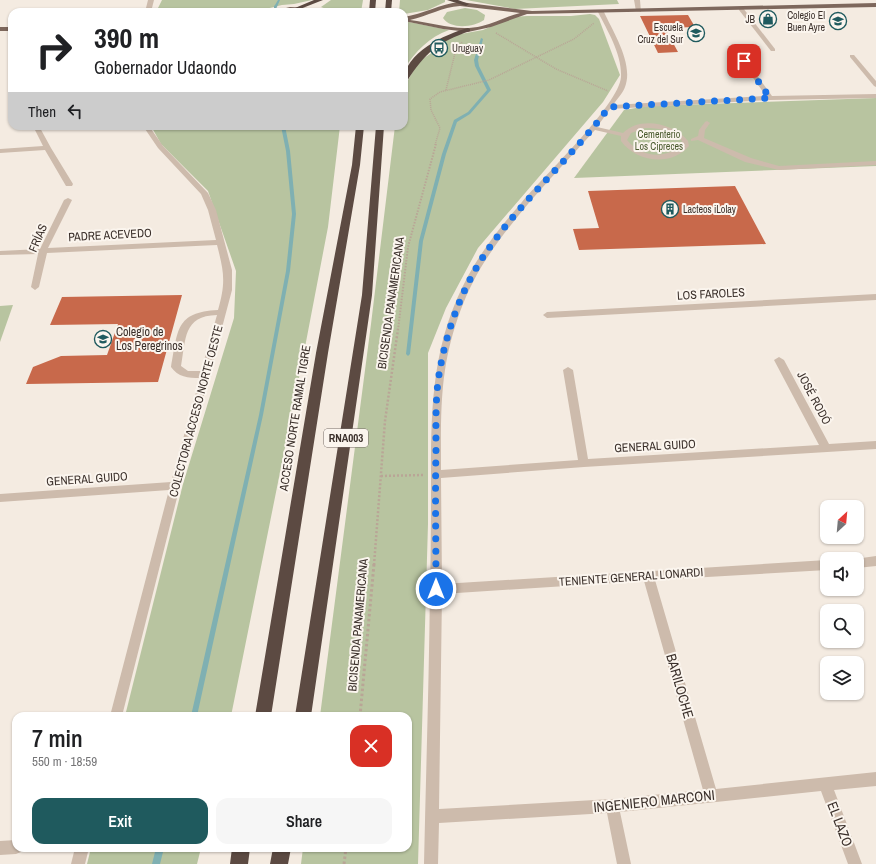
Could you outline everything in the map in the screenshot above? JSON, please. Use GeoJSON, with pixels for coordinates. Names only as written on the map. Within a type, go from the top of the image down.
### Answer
{"type":"FeatureCollection","features":[{"type":"Feature","properties":{"kind":"highway"},"geometry":{"type":"LineString","coordinates":[[298,8],[320,0]]}},
{"type":"Feature","properties":{"kind":"highway"},"geometry":{"type":"LineString","coordinates":[[450,0],[466,4]]}},
{"type":"Feature","properties":{"kind":"highway"},"geometry":{"type":"LineString","coordinates":[[408,73],[418,57],[431,46],[449,36],[472,30]]}},
{"type":"Feature","properties":{"kind":"highway"},"geometry":{"type":"LineString","coordinates":[[355,130],[356,165]]}},
{"type":"Feature","properties":{"kind":"highway","name":"ACCESO NORTE RAMAL TIGRE"},"geometry":{"type":"LineString","coordinates":[[264,712],[321,360],[356,165],[360,130]]}},
{"type":"Feature","properties":{"kind":"highway","name":"RNA003"},"geometry":{"type":"LineString","coordinates":[[304,712],[367,295],[380,130]]}},
{"type":"Feature","properties":{"kind":"highway"},"geometry":{"type":"LineString","coordinates":[[378,158],[386,130]]}},
{"type":"Feature","properties":{"kind":"highway"},"geometry":{"type":"LineString","coordinates":[[238,864],[240,852]]}},
{"type":"Feature","properties":{"kind":"highway"},"geometry":{"type":"LineString","coordinates":[[279,864],[281,852]]}},
{"type":"Feature","properties":{"kind":"main road"},"geometry":{"type":"LineString","coordinates":[[408,19],[434,11],[447,5],[466,4],[532,13],[875,5]]}},
{"type":"Feature","properties":{"kind":"main road"},"geometry":{"type":"LineString","coordinates":[[480,6],[494,12],[496,18],[492,24]]}},
{"type":"Feature","properties":{"kind":"main road"},"geometry":{"type":"LineString","coordinates":[[434,11],[432,14],[432,19],[441,26]]}},
{"type":"Feature","properties":{"kind":"main road"},"geometry":{"type":"LineString","coordinates":[[408,21],[441,26],[453,30],[472,30],[512,17],[532,13]]}},
{"type":"Feature","properties":{"kind":"street"},"geometry":{"type":"LineString","coordinates":[[637,0],[639,11]]}},
{"type":"Feature","properties":{"kind":"street"},"geometry":{"type":"LineString","coordinates":[[741,9],[773,50]]}},
{"type":"Feature","properties":{"kind":"street"},"geometry":{"type":"LineString","coordinates":[[431,864],[436,589],[436,417],[440,370],[455,315],[471,278],[485,254],[525,203],[593,128],[617,95],[625,80],[624,67],[601,12]]}},
{"type":"Feature","properties":{"kind":"street"},"geometry":{"type":"LineString","coordinates":[[852,56],[876,85]]}},
{"type":"Feature","properties":{"kind":"street"},"geometry":{"type":"LineString","coordinates":[[744,61],[770,98]]}},
{"type":"Feature","properties":{"kind":"street"},"geometry":{"type":"LineString","coordinates":[[609,107],[770,98],[876,96]]}},
{"type":"Feature","properties":{"kind":"street"},"geometry":{"type":"LineString","coordinates":[[699,138],[701,137],[702,130],[707,123]]}},
{"type":"Feature","properties":{"kind":"street"},"geometry":{"type":"LineString","coordinates":[[655,126],[674,131],[685,141],[685,146],[678,153],[664,157],[653,157],[642,155],[629,148],[623,140],[624,135],[629,131],[636,128],[655,126]]}},
{"type":"Feature","properties":{"kind":"street"},"geometry":{"type":"LineString","coordinates":[[593,128],[624,135]]}},
{"type":"Feature","properties":{"kind":"street"},"geometry":{"type":"LineString","coordinates":[[38,130],[69,184]]}},
{"type":"Feature","properties":{"kind":"street","name":"COLECTORA ACCESO NORTE OESTE"},"geometry":{"type":"LineString","coordinates":[[117,712],[175,486],[228,290],[228,270],[212,210],[204,193],[160,147],[149,130]]}},
{"type":"Feature","properties":{"kind":"street"},"geometry":{"type":"LineString","coordinates":[[685,141],[699,138],[748,160],[774,168],[876,163]]}},
{"type":"Feature","properties":{"kind":"street"},"geometry":{"type":"LineString","coordinates":[[0,151],[47,148]]}},
{"type":"Feature","properties":{"kind":"street","name":"FRÍAS"},"geometry":{"type":"LineString","coordinates":[[35,287],[43,251],[68,200]]}},
{"type":"Feature","properties":{"kind":"street","name":"PADRE ACEVEDO"},"geometry":{"type":"LineString","coordinates":[[0,253],[221,242]]}},
{"type":"Feature","properties":{"kind":"street","name":"LOS FAROLES"},"geometry":{"type":"LineString","coordinates":[[547,315],[876,297]]}},
{"type":"Feature","properties":{"kind":"street"},"geometry":{"type":"LineString","coordinates":[[206,374],[189,375],[176,367],[184,329],[195,316],[222,312]]}},
{"type":"Feature","properties":{"kind":"street","name":"JOSÉ RODÓ"},"geometry":{"type":"LineString","coordinates":[[779,360],[826,449]]}},
{"type":"Feature","properties":{"kind":"street"},"geometry":{"type":"LineString","coordinates":[[568,370],[584,463]]}},
{"type":"Feature","properties":{"kind":"street","name":"GENERAL GUIDO"},"geometry":{"type":"LineString","coordinates":[[436,474],[584,463],[876,445]]}},
{"type":"Feature","properties":{"kind":"street","name":"GENERAL GUIDO"},"geometry":{"type":"LineString","coordinates":[[0,498],[175,486]]}},
{"type":"Feature","properties":{"kind":"street"},"geometry":{"type":"LineString","coordinates":[[864,563],[876,562]]}},
{"type":"Feature","properties":{"kind":"street","name":"TENIENTE GENERAL LONARDI"},"geometry":{"type":"LineString","coordinates":[[436,589],[820,565]]}},
{"type":"Feature","properties":{"kind":"street","name":"BARILOCHE"},"geometry":{"type":"LineString","coordinates":[[648,576],[711,795]]}},
{"type":"Feature","properties":{"kind":"street","name":"INGENIERO MARCONI"},"geometry":{"type":"LineString","coordinates":[[431,816],[612,806],[876,779]]}},
{"type":"Feature","properties":{"kind":"street","name":"EL LAZO"},"geometry":{"type":"LineString","coordinates":[[825,784],[855,864]]}},
{"type":"Feature","properties":{"kind":"street"},"geometry":{"type":"LineString","coordinates":[[612,806],[624,864]]}},
{"type":"Feature","properties":{"kind":"street"},"geometry":{"type":"LineString","coordinates":[[0,848],[12,847]]}},
{"type":"Feature","properties":{"kind":"street"},"geometry":{"type":"LineString","coordinates":[[78,864],[81,852]]}},
{"type":"Feature","properties":{"kind":"path","name":"BICISENDA PANAMERICANA"},"geometry":{"type":"LineString","coordinates":[[360,712],[385,421],[408,247],[440,128],[430,108],[430,99],[446,90],[489,80],[574,39],[593,25],[596,17],[590,12]]}},
{"type":"Feature","properties":{"kind":"path"},"geometry":{"type":"LineString","coordinates":[[482,28],[498,34],[556,69],[617,95]]}},
{"type":"Feature","properties":{"kind":"path"},"geometry":{"type":"LineString","coordinates":[[446,90],[456,53],[460,45],[472,30]]}},
{"type":"Feature","properties":{"kind":"path"},"geometry":{"type":"LineString","coordinates":[[381,476],[436,474]]}},
{"type":"Feature","properties":{"kind":"path"},"geometry":{"type":"LineString","coordinates":[[344,864],[346,852]]}},
{"type":"Feature","properties":{"kind":"green space"},"geometry":{"type":"Polygon","coordinates":[[[162,0],[312,0],[270,8],[158,8],[162,0]]]}},
{"type":"Feature","properties":{"kind":"green space"},"geometry":{"type":"Polygon","coordinates":[[[331,0],[363,0],[362,8],[321,7],[331,0]]]}},
{"type":"Feature","properties":{"kind":"green space"},"geometry":{"type":"Polygon","coordinates":[[[400,0],[445,0],[445,2],[428,10],[408,13],[408,8],[399,8],[400,0]]]}},
{"type":"Feature","properties":{"kind":"green space"},"geometry":{"type":"Polygon","coordinates":[[[466,0],[617,0],[619,4],[515,9],[466,0]]]}},
{"type":"Feature","properties":{"kind":"green space"},"geometry":{"type":"Polygon","coordinates":[[[465,8],[477,10],[485,15],[484,20],[469,26],[457,26],[447,22],[443,18],[447,12],[465,8]]]}},
{"type":"Feature","properties":{"kind":"green space"},"geometry":{"type":"Polygon","coordinates":[[[590,14],[595,15],[599,19],[620,75],[603,102],[478,248],[446,308],[428,353],[428,524],[418,864],[301,864],[302,852],[412,852],[412,712],[321,712],[395,130],[408,130],[408,80],[418,62],[439,48],[440,43],[455,35],[483,30],[512,17],[571,16],[590,14]]]}},
{"type":"Feature","properties":{"kind":"green space"},"geometry":{"type":"Polygon","coordinates":[[[408,22],[449,30],[429,41],[413,56],[408,63],[408,22]]]}},
{"type":"Feature","properties":{"kind":"green space","name":"Cementerio Los Cipreces"},"geometry":{"type":"Polygon","coordinates":[[[876,98],[876,166],[574,178],[624,110],[648,106],[876,98]]]}},
{"type":"Feature","properties":{"kind":"green space"},"geometry":{"type":"Polygon","coordinates":[[[153,130],[340,130],[328,227],[232,712],[126,712],[183,484],[234,318],[236,271],[208,191],[161,144],[153,130]]]}},
{"type":"Feature","properties":{"kind":"green space"},"geometry":{"type":"Polygon","coordinates":[[[13,305],[0,342],[0,306],[13,305]]]}},
{"type":"Feature","properties":{"kind":"green space"},"geometry":{"type":"Polygon","coordinates":[[[90,852],[200,852],[197,864],[87,864],[90,852]]]}},
{"type":"Feature","properties":{"kind":"building"},"geometry":{"type":"Polygon","coordinates":[[[688,15],[695,27],[665,28],[678,52],[658,53],[640,16],[688,15]]]}},
{"type":"Feature","properties":{"kind":"building","name":"Lacteos iLolay"},"geometry":{"type":"Polygon","coordinates":[[[735,186],[766,244],[579,250],[573,229],[599,228],[588,191],[735,186]]]}},
{"type":"Feature","properties":{"kind":"building"},"geometry":{"type":"Polygon","coordinates":[[[182,295],[158,382],[26,384],[33,367],[61,356],[107,355],[118,324],[50,325],[62,297],[182,295]]]}},
{"type":"Feature","properties":{"kind":"waterway"},"geometry":{"type":"LineString","coordinates":[[275,6],[275,8],[279,0]]}},
{"type":"Feature","properties":{"kind":"waterway"},"geometry":{"type":"LineString","coordinates":[[408,354],[421,241],[444,154],[455,121],[469,113],[489,90],[477,66],[476,60],[482,39]]}},
{"type":"Feature","properties":{"kind":"waterway"},"geometry":{"type":"LineString","coordinates":[[195,712],[261,415],[288,271],[294,214],[288,151],[284,130]]}},
{"type":"Feature","properties":{"kind":"waterway"},"geometry":{"type":"LineString","coordinates":[[156,864],[159,852]]}},
{"type":"Feature","properties":{"kind":"place","name":"JB"},"geometry":{"type":"Point","coordinates":[768,19]}},
{"type":"Feature","properties":{"kind":"place","name":"Colegio El Buen Ayre"},"geometry":{"type":"Point","coordinates":[838,21]}},
{"type":"Feature","properties":{"kind":"place","name":"Escuela Cruz del Sur"},"geometry":{"type":"Point","coordinates":[696,33]}},
{"type":"Feature","properties":{"kind":"place","name":"Uruguay"},"geometry":{"type":"Point","coordinates":[439,48]}},
{"type":"Feature","properties":{"kind":"place","name":"Lacteos iLolay"},"geometry":{"type":"Point","coordinates":[670,209]}},
{"type":"Feature","properties":{"kind":"place","name":"Colegio de Los Peregrinos"},"geometry":{"type":"Point","coordinates":[103,339]}},
{"type":"Feature","properties":{"kind":"route"},"geometry":{"type":"LineString","coordinates":[[436,589],[436,417],[440,370],[455,315],[471,278],[485,254],[525,203],[593,128],[609,107],[770,98],[744,61]]}}]}
